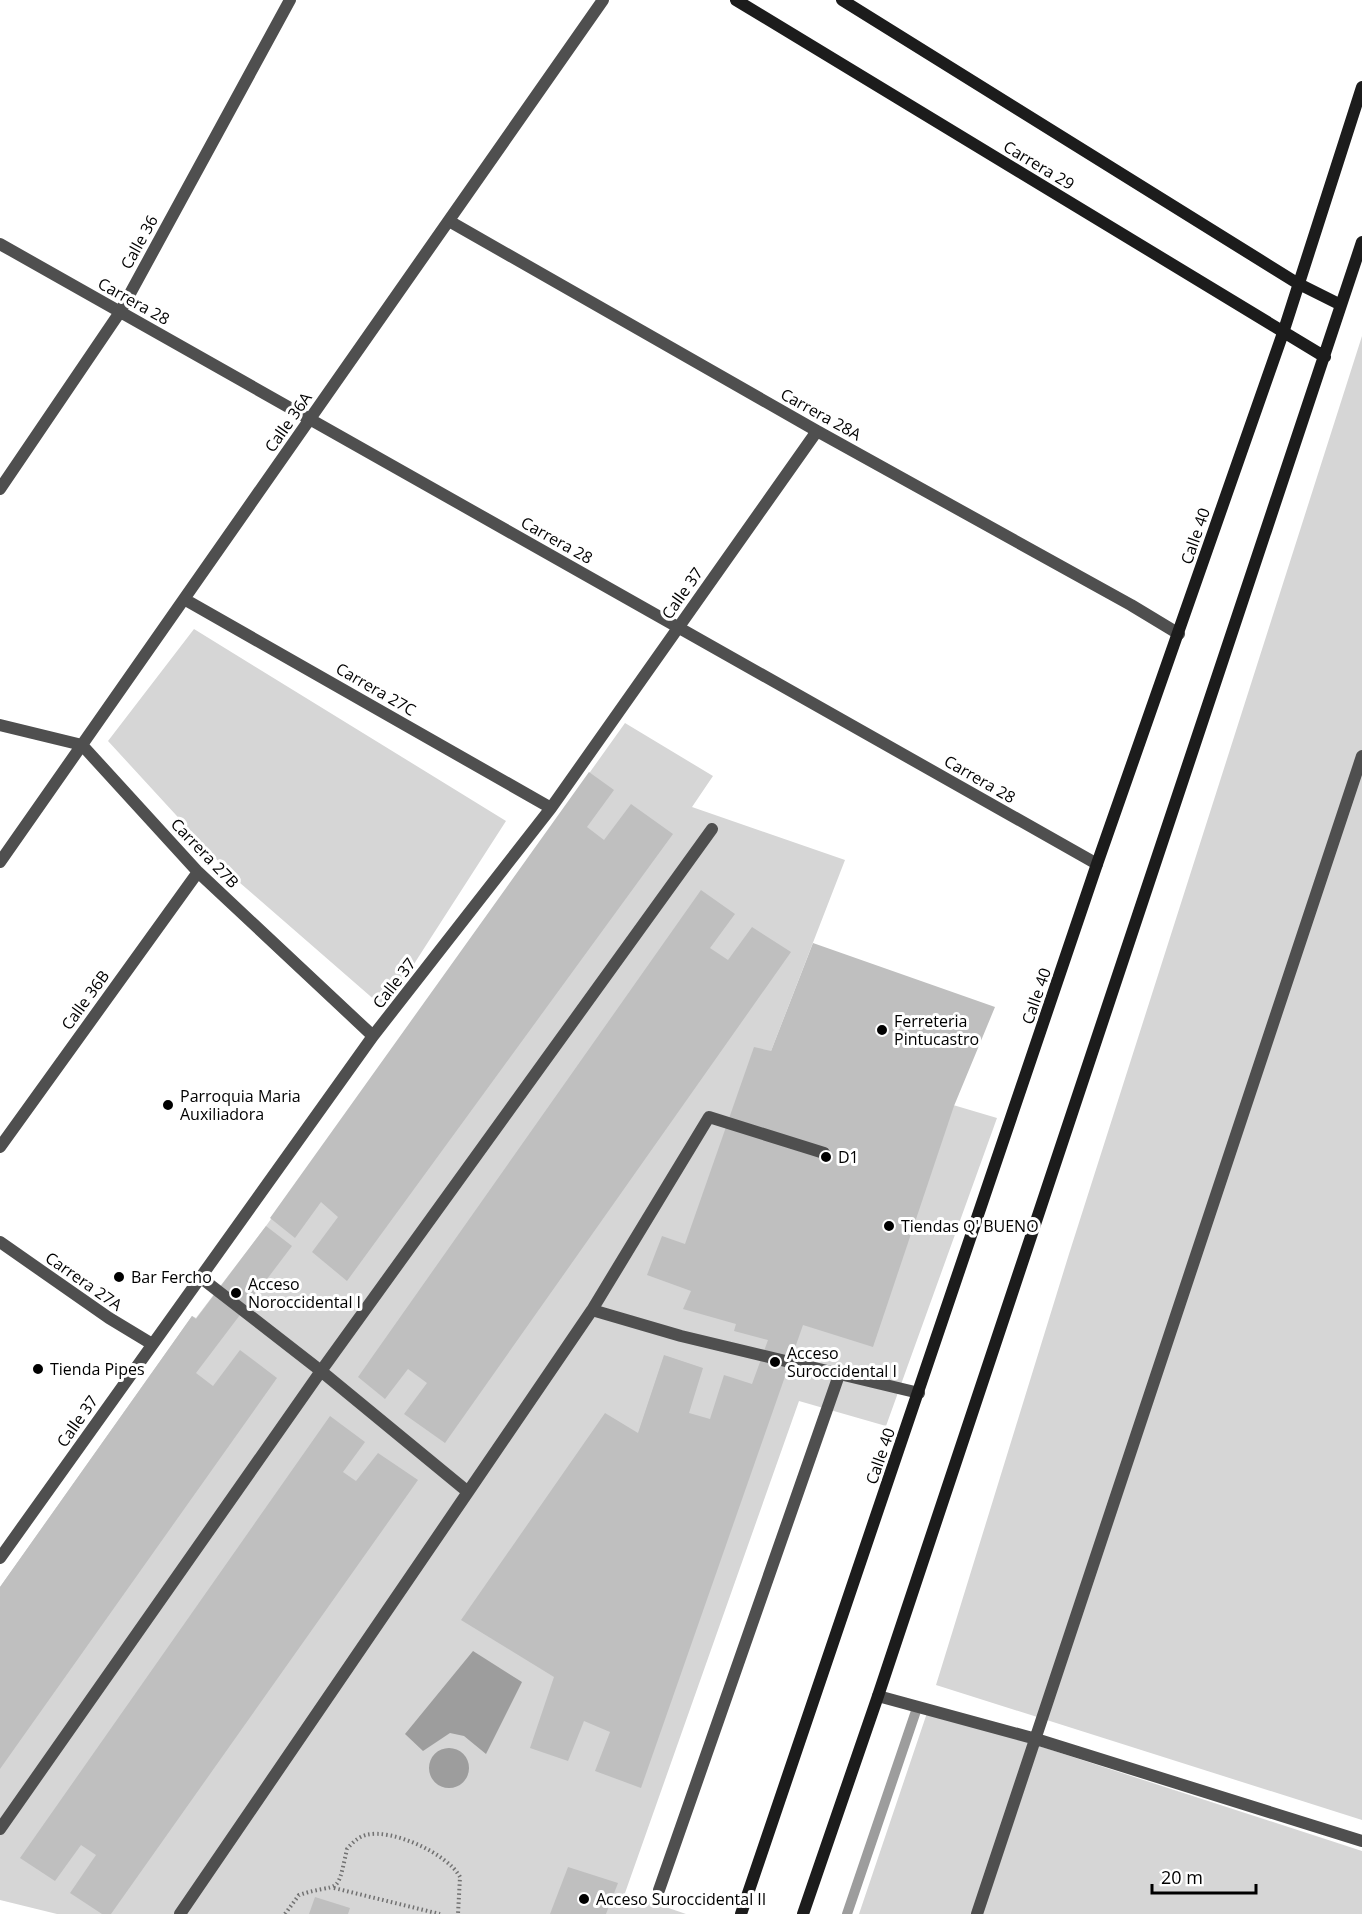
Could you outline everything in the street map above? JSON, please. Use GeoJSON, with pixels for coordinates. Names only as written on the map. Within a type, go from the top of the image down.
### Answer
{"type":"FeatureCollection","features":[{"type":"Feature","properties":{"kind":"main road","name":"Carrera 29"},"geometry":{"type":"LineString","coordinates":[[736,0],[1325,357]]}},
{"type":"Feature","properties":{"kind":"main road"},"geometry":{"type":"LineString","coordinates":[[842,0],[1298,283],[1341,306]]}},
{"type":"Feature","properties":{"kind":"main road","name":"Calle 40"},"geometry":{"type":"LineString","coordinates":[[741,1914],[1097,864],[1283,333],[1362,87]]}},
{"type":"Feature","properties":{"kind":"main road"},"geometry":{"type":"LineString","coordinates":[[803,1914],[878,1696],[1362,242]]}},
{"type":"Feature","properties":{"kind":"street","name":"Calle 36"},"geometry":{"type":"LineString","coordinates":[[0,489],[120,312],[290,0]]}},
{"type":"Feature","properties":{"kind":"street","name":"Calle 36A"},"geometry":{"type":"LineString","coordinates":[[0,862],[603,0]]}},
{"type":"Feature","properties":{"kind":"street","name":"Carrera 28A"},"geometry":{"type":"LineString","coordinates":[[449,221],[1179,634]]}},
{"type":"Feature","properties":{"kind":"street","name":"Carrera 28"},"geometry":{"type":"LineString","coordinates":[[0,244],[1097,864]]}},
{"type":"Feature","properties":{"kind":"street","name":"Calle 37"},"geometry":{"type":"LineString","coordinates":[[0,1558],[373,1036],[551,808],[817,430]]}},
{"type":"Feature","properties":{"kind":"street","name":"Carrera 27C"},"geometry":{"type":"LineString","coordinates":[[184,599],[551,808]]}},
{"type":"Feature","properties":{"kind":"street"},"geometry":{"type":"LineString","coordinates":[[0,725],[82,745]]}},
{"type":"Feature","properties":{"kind":"street","name":"Carrera 27B"},"geometry":{"type":"LineString","coordinates":[[82,745],[198,872],[373,1036]]}},
{"type":"Feature","properties":{"kind":"street"},"geometry":{"type":"LineString","coordinates":[[977,1914],[1362,756]]}},
{"type":"Feature","properties":{"kind":"street"},"geometry":{"type":"LineString","coordinates":[[0,1829],[321,1371],[712,829]]}},
{"type":"Feature","properties":{"kind":"street","name":"Calle 36B"},"geometry":{"type":"LineString","coordinates":[[0,1147],[198,872]]}},
{"type":"Feature","properties":{"kind":"street"},"geometry":{"type":"LineString","coordinates":[[180,1914],[592,1310],[709,1117],[824,1153]]}},
{"type":"Feature","properties":{"kind":"street","name":"Carrera 27A"},"geometry":{"type":"LineString","coordinates":[[0,1242],[109,1318],[152,1344]]}},
{"type":"Feature","properties":{"kind":"street"},"geometry":{"type":"LineString","coordinates":[[200,1277],[321,1371],[468,1492]]}},
{"type":"Feature","properties":{"kind":"street"},"geometry":{"type":"LineString","coordinates":[[592,1310],[681,1336],[919,1393]]}},
{"type":"Feature","properties":{"kind":"street"},"geometry":{"type":"LineString","coordinates":[[659,1890],[839,1375]]}},
{"type":"Feature","properties":{"kind":"street"},"geometry":{"type":"LineString","coordinates":[[878,1696],[1036,1739],[1362,1841]]}},
{"type":"Feature","properties":{"kind":"path"},"geometry":{"type":"LineString","coordinates":[[334,1888],[341,1881],[347,1849],[356,1840],[366,1835],[394,1837],[436,1853],[456,1870],[460,1877],[458,1914]]}},
{"type":"Feature","properties":{"kind":"path"},"geometry":{"type":"LineString","coordinates":[[285,1914],[299,1894],[334,1888],[440,1914]]}},
{"type":"Feature","properties":{"kind":"shaded area"},"geometry":{"type":"Polygon","coordinates":[[[1362,336],[1362,1820],[936,1685],[1069,1254],[1362,336]]]}},
{"type":"Feature","properties":{"kind":"shaded area"},"geometry":{"type":"Polygon","coordinates":[[[194,629],[506,821],[385,1009],[232,876],[108,741],[194,629]]]}},
{"type":"Feature","properties":{"kind":"shaded area"},"geometry":{"type":"Polygon","coordinates":[[[625,723],[713,776],[692,807],[845,860],[771,1051],[997,1118],[886,1426],[799,1401],[625,1893],[686,1914],[57,1914],[0,1900],[0,1587],[192,1316],[196,1318],[266,1226],[625,723]]]}},
{"type":"Feature","properties":{"kind":"shaded area"},"geometry":{"type":"Polygon","coordinates":[[[473,1651],[522,1682],[486,1754],[464,1736],[450,1733],[423,1751],[405,1734],[473,1651]]]}},
{"type":"Feature","properties":{"kind":"shaded area"},"geometry":{"type":"Polygon","coordinates":[[[928,1710],[1362,1851],[1362,1914],[859,1914],[928,1710]]]}},
{"type":"Feature","properties":{"kind":"shaded area"},"geometry":{"type":"Polygon","coordinates":[[[449,1748],[457,1749],[463,1754],[468,1760],[468,1776],[463,1782],[457,1787],[449,1788],[441,1787],[435,1782],[430,1776],[429,1768],[430,1760],[435,1754],[441,1749],[449,1748]]]}},
{"type":"Feature","properties":{"kind":"building"},"geometry":{"type":"Polygon","coordinates":[[[589,772],[614,790],[587,827],[604,840],[631,804],[673,834],[347,1281],[312,1252],[338,1217],[321,1202],[295,1238],[270,1218],[589,772]]]}},
{"type":"Feature","properties":{"kind":"building"},"geometry":{"type":"Polygon","coordinates":[[[701,890],[735,914],[710,948],[728,960],[752,927],[791,952],[445,1443],[404,1414],[427,1383],[408,1369],[385,1399],[358,1377],[701,890]]]}},
{"type":"Feature","properties":{"kind":"building"},"geometry":{"type":"Polygon","coordinates":[[[813,943],[995,1007],[954,1106],[873,1347],[803,1325],[641,1788],[595,1771],[610,1732],[584,1721],[568,1761],[530,1748],[554,1677],[461,1620],[605,1413],[638,1433],[664,1355],[703,1368],[689,1413],[710,1419],[724,1375],[752,1384],[768,1340],[734,1331],[736,1324],[683,1309],[691,1291],[647,1275],[662,1236],[685,1244],[754,1047],[771,1051],[813,943]]]}},
{"type":"Feature","properties":{"kind":"building"},"geometry":{"type":"Polygon","coordinates":[[[266,1226],[292,1246],[196,1373],[213,1386],[240,1350],[277,1378],[0,1769],[0,1587],[192,1316],[196,1319],[266,1226]]]}},
{"type":"Feature","properties":{"kind":"building"},"geometry":{"type":"Polygon","coordinates":[[[330,1416],[365,1442],[343,1472],[356,1481],[378,1453],[418,1480],[111,1914],[102,1914],[70,1893],[96,1855],[81,1845],[55,1881],[20,1858],[330,1416]]]}},
{"type":"Feature","properties":{"kind":"building","name":"Acceso Suroccidental II"},"geometry":{"type":"Polygon","coordinates":[[[568,1867],[618,1883],[606,1914],[550,1914],[568,1867]]]}},
{"type":"Feature","properties":{"kind":"building"},"geometry":{"type":"Polygon","coordinates":[[[315,1897],[350,1908],[348,1914],[309,1914],[315,1897]]]}},
{"type":"Feature","properties":{"kind":"waterway"},"geometry":{"type":"LineString","coordinates":[[847,1914],[917,1708]]}},
{"type":"Feature","properties":{"kind":"place","name":"Ferreteria Pintucastro"},"geometry":{"type":"Point","coordinates":[882,1030]}},
{"type":"Feature","properties":{"kind":"place","name":"Parroquia Maria Auxiliadora"},"geometry":{"type":"Point","coordinates":[168,1105]}},
{"type":"Feature","properties":{"kind":"place","name":"D1"},"geometry":{"type":"Point","coordinates":[826,1157]}},
{"type":"Feature","properties":{"kind":"place","name":"Tiendas Q' BUENO"},"geometry":{"type":"Point","coordinates":[889,1226]}},
{"type":"Feature","properties":{"kind":"place","name":"Bar Fercho"},"geometry":{"type":"Point","coordinates":[119,1277]}},
{"type":"Feature","properties":{"kind":"place","name":"Acceso Noroccidental I"},"geometry":{"type":"Point","coordinates":[236,1293]}},
{"type":"Feature","properties":{"kind":"place","name":"Acceso Suroccidental I"},"geometry":{"type":"Point","coordinates":[775,1362]}},
{"type":"Feature","properties":{"kind":"place","name":"Tienda Pipes"},"geometry":{"type":"Point","coordinates":[38,1369]}},
{"type":"Feature","properties":{"kind":"place","name":"Acceso Suroccidental II"},"geometry":{"type":"Point","coordinates":[584,1899]}}]}
